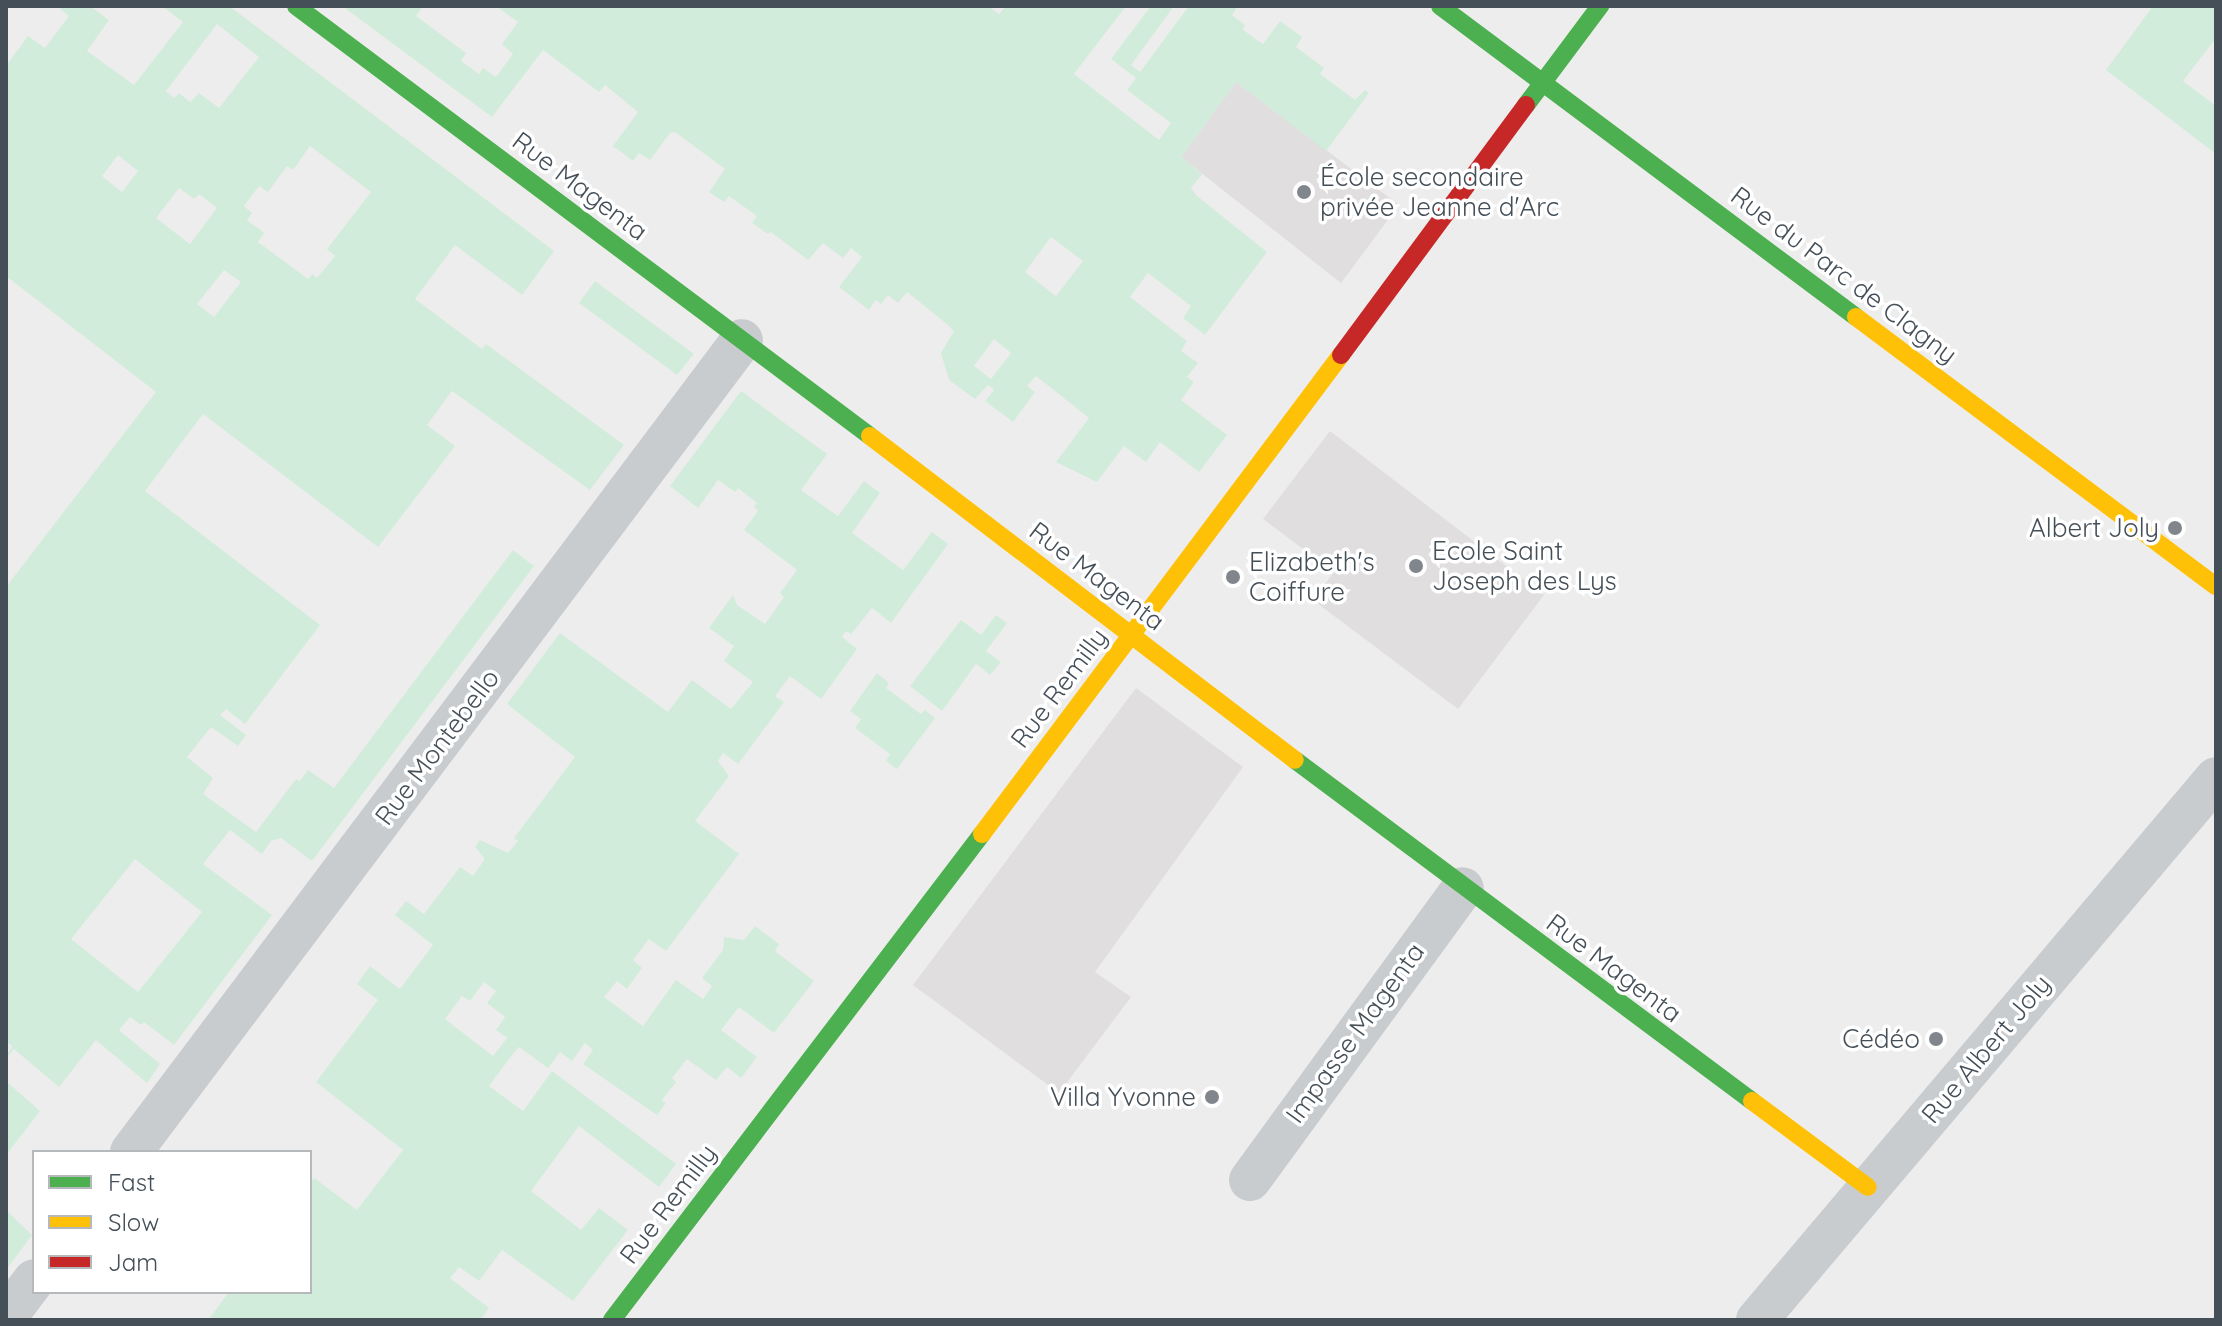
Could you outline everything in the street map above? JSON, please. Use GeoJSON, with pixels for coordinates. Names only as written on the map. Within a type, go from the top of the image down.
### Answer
{"type":"FeatureCollection","features":[{"type":"Feature","properties":{"kind":"street","name":"Rue Magenta"},"geometry":{"type":"LineString","coordinates":[[296,6],[742,340],[1463,888],[1868,1187]]}},
{"type":"Feature","properties":{"kind":"street","name":"Rue du Parc de Clagny"},"geometry":{"type":"LineString","coordinates":[[1440,6],[2216,586]]}},
{"type":"Feature","properties":{"kind":"street","name":"Rue Remilly"},"geometry":{"type":"LineString","coordinates":[[612,1320],[1132,636],[1600,6]]}},
{"type":"Feature","properties":{"kind":"street","name":"Rue Montebello"},"geometry":{"type":"LineString","coordinates":[[133,1150],[742,340]]}},
{"type":"Feature","properties":{"kind":"street","name":"Rue Albert Joly"},"geometry":{"type":"LineString","coordinates":[[1757,1320],[2216,778]]}},
{"type":"Feature","properties":{"kind":"street","name":"Impasse Magenta"},"geometry":{"type":"LineString","coordinates":[[1250,1180],[1463,888]]}},
{"type":"Feature","properties":{"kind":"street"},"geometry":{"type":"LineString","coordinates":[[6,1317],[32,1283]]}},
{"type":"Feature","properties":{"kind":"shaded area","name":"École secondaire privée Jeanne d'Arc"},"geometry":{"type":"Polygon","coordinates":[[[1236,82],[1399,205],[1341,283],[1181,157],[1236,82]]]}},
{"type":"Feature","properties":{"kind":"shaded area","name":"Ecole Saint Joseph des Lys"},"geometry":{"type":"Polygon","coordinates":[[[1330,431],[1544,595],[1458,709],[1313,600],[1334,572],[1263,519],[1330,431]]]}},
{"type":"Feature","properties":{"kind":"shaded area"},"geometry":{"type":"Polygon","coordinates":[[[1136,688],[1243,767],[1095,972],[1131,997],[1059,1093],[913,985],[1136,688]]]}},
{"type":"Feature","properties":{"kind":"green space"},"geometry":{"type":"Polygon","coordinates":[[[57,6],[90,6],[109,20],[87,51],[134,85],[183,22],[162,6],[229,6],[554,251],[522,295],[455,245],[415,299],[482,349],[486,344],[624,445],[590,490],[452,391],[427,425],[455,446],[378,547],[203,414],[145,491],[320,625],[245,724],[226,709],[220,715],[246,735],[238,746],[211,727],[187,757],[213,778],[203,794],[256,832],[296,779],[300,781],[308,770],[334,788],[513,550],[534,566],[312,861],[281,838],[271,841],[262,854],[230,830],[203,864],[272,915],[174,1045],[144,1022],[141,1025],[130,1017],[119,1030],[160,1064],[147,1083],[96,1040],[59,1087],[14,1049],[6,1058],[12,1046],[6,1041],[6,587],[156,392],[6,276],[6,66],[28,36],[45,48],[69,16],[57,6]],[[217,24],[166,91],[174,98],[179,93],[190,102],[199,93],[219,108],[259,57],[217,24]],[[310,146],[293,170],[287,166],[268,192],[259,186],[244,206],[252,213],[247,220],[264,233],[258,242],[308,279],[312,274],[317,278],[335,256],[327,249],[371,192],[310,146]],[[118,155],[102,176],[122,192],[138,171],[118,155]],[[179,188],[156,218],[190,244],[217,208],[199,194],[194,199],[179,188]],[[224,270],[197,304],[214,317],[241,282],[224,270]],[[135,859],[71,939],[138,992],[202,912],[135,859]]]}},
{"type":"Feature","properties":{"kind":"green space"},"geometry":{"type":"Polygon","coordinates":[[[342,6],[423,6],[416,16],[466,53],[461,61],[479,74],[483,68],[496,77],[513,54],[502,44],[518,22],[496,6],[988,6],[999,14],[1006,6],[1126,6],[1074,74],[1159,140],[1171,123],[1127,90],[1136,78],[1111,59],[1151,6],[1174,6],[1131,65],[1140,72],[1189,6],[1233,6],[1236,9],[1232,15],[1245,25],[1243,30],[1263,44],[1280,21],[1302,37],[1296,47],[1324,68],[1320,74],[1355,100],[1365,90],[1369,93],[1326,151],[1236,82],[1181,157],[1202,174],[1191,188],[1197,196],[1267,252],[1205,335],[1183,318],[1191,306],[1148,273],[1130,297],[1187,341],[1181,351],[1198,363],[1187,377],[1194,382],[1181,400],[1227,435],[1199,472],[1160,442],[1146,462],[1124,446],[1097,482],[1056,462],[1089,418],[1036,376],[1027,386],[1035,392],[1013,422],[985,401],[994,390],[988,385],[975,399],[949,380],[941,353],[954,331],[948,325],[907,292],[898,303],[888,295],[881,304],[876,300],[869,310],[839,287],[862,257],[851,248],[843,258],[823,243],[808,260],[771,232],[768,234],[752,223],[757,216],[729,196],[724,202],[709,192],[725,169],[675,132],[670,133],[650,160],[639,153],[633,161],[613,146],[638,112],[605,85],[599,92],[543,50],[492,117],[342,6]],[[1051,237],[1025,272],[1056,296],[1083,261],[1051,237]],[[994,339],[974,366],[991,379],[1011,353],[994,339]]]}},
{"type":"Feature","properties":{"kind":"green space"},"geometry":{"type":"Polygon","coordinates":[[[2153,6],[2216,6],[2216,38],[2183,81],[2216,106],[2216,154],[2106,70],[2153,6]]]}},
{"type":"Feature","properties":{"kind":"green space"},"geometry":{"type":"Polygon","coordinates":[[[595,281],[694,354],[677,375],[579,303],[595,281]]]}},
{"type":"Feature","properties":{"kind":"green space"},"geometry":{"type":"Polygon","coordinates":[[[741,391],[827,454],[801,490],[838,516],[864,481],[880,493],[852,533],[903,570],[932,532],[948,544],[891,623],[872,608],[851,634],[846,631],[842,637],[857,649],[821,699],[790,676],[775,696],[784,702],[738,764],[723,753],[718,761],[729,776],[695,821],[739,854],[666,951],[649,939],[633,960],[642,968],[627,989],[617,981],[604,997],[643,1026],[676,980],[703,999],[712,986],[702,978],[723,950],[724,937],[744,940],[755,926],[779,944],[775,951],[814,981],[774,1033],[739,1007],[721,1030],[757,1057],[741,1078],[727,1067],[716,1080],[687,1059],[672,1078],[676,1082],[662,1100],[666,1103],[657,1115],[583,1064],[593,1050],[585,1043],[572,1061],[560,1052],[548,1068],[519,1047],[512,1055],[489,1086],[523,1111],[552,1071],[676,1164],[659,1187],[579,1126],[531,1191],[581,1230],[599,1208],[628,1230],[573,1301],[502,1250],[479,1281],[459,1267],[450,1278],[489,1308],[480,1320],[208,1320],[228,1294],[312,1294],[312,1181],[314,1178],[357,1210],[403,1150],[316,1082],[378,1000],[357,984],[370,966],[400,989],[433,945],[395,915],[406,901],[424,914],[460,867],[473,876],[485,859],[475,847],[480,840],[508,853],[518,841],[514,838],[575,757],[507,704],[560,633],[668,712],[692,680],[731,709],[753,682],[724,661],[734,646],[709,628],[733,595],[737,605],[765,624],[784,597],[780,593],[797,570],[744,530],[758,511],[754,506],[757,503],[738,488],[735,492],[718,480],[698,508],[670,486],[741,391]],[[484,982],[470,1001],[462,996],[445,1019],[493,1056],[507,1038],[496,1030],[505,1017],[487,1003],[496,991],[484,982]]]}},
{"type":"Feature","properties":{"kind":"green space"},"geometry":{"type":"Polygon","coordinates":[[[996,615],[1007,623],[986,651],[1001,662],[990,675],[976,664],[942,711],[910,686],[961,620],[981,635],[996,615]]]}},
{"type":"Feature","properties":{"kind":"green space"},"geometry":{"type":"Polygon","coordinates":[[[877,673],[889,683],[886,688],[921,714],[925,710],[935,718],[897,769],[886,761],[890,754],[855,728],[861,719],[850,711],[877,673]]]}},
{"type":"Feature","properties":{"kind":"green space"},"geometry":{"type":"Polygon","coordinates":[[[6,1081],[40,1111],[6,1155],[6,1081]]]}},
{"type":"Feature","properties":{"kind":"green space"},"geometry":{"type":"Polygon","coordinates":[[[6,1210],[32,1235],[6,1270],[6,1210]]]}},
{"type":"Feature","properties":{"kind":"traffic: fast"},"geometry":{"type":"LineString","coordinates":[[296,6],[870,436]]}},
{"type":"Feature","properties":{"kind":"traffic: fast"},"geometry":{"type":"LineString","coordinates":[[1440,6],[1856,317]]}},
{"type":"Feature","properties":{"kind":"traffic: fast"},"geometry":{"type":"LineString","coordinates":[[1526,105],[1600,6]]}},
{"type":"Feature","properties":{"kind":"traffic: fast"},"geometry":{"type":"LineString","coordinates":[[1295,760],[1752,1101]]}},
{"type":"Feature","properties":{"kind":"traffic: fast"},"geometry":{"type":"LineString","coordinates":[[612,1320],[982,834]]}},
{"type":"Feature","properties":{"kind":"traffic: slow"},"geometry":{"type":"LineString","coordinates":[[1856,317],[2216,586]]}},
{"type":"Feature","properties":{"kind":"traffic: slow"},"geometry":{"type":"LineString","coordinates":[[982,834],[1341,355]]}},
{"type":"Feature","properties":{"kind":"traffic: slow"},"geometry":{"type":"LineString","coordinates":[[870,436],[1295,760]]}},
{"type":"Feature","properties":{"kind":"traffic: slow"},"geometry":{"type":"LineString","coordinates":[[1752,1101],[1868,1187]]}},
{"type":"Feature","properties":{"kind":"traffic: jam"},"geometry":{"type":"LineString","coordinates":[[1341,355],[1526,105]]}},
{"type":"Feature","properties":{"kind":"place","name":"École secondaire privée Jeanne d'Arc"},"geometry":{"type":"Point","coordinates":[1304,192]}},
{"type":"Feature","properties":{"kind":"place","name":"Albert Joly"},"geometry":{"type":"Point","coordinates":[2175,528]}},
{"type":"Feature","properties":{"kind":"place","name":"Ecole Saint Joseph des Lys"},"geometry":{"type":"Point","coordinates":[1416,566]}},
{"type":"Feature","properties":{"kind":"place","name":"Elizabeth's Coiffure"},"geometry":{"type":"Point","coordinates":[1233,577]}},
{"type":"Feature","properties":{"kind":"place","name":"Cédéo"},"geometry":{"type":"Point","coordinates":[1936,1039]}},
{"type":"Feature","properties":{"kind":"place","name":"Villa Yvonne"},"geometry":{"type":"Point","coordinates":[1212,1097]}}]}
